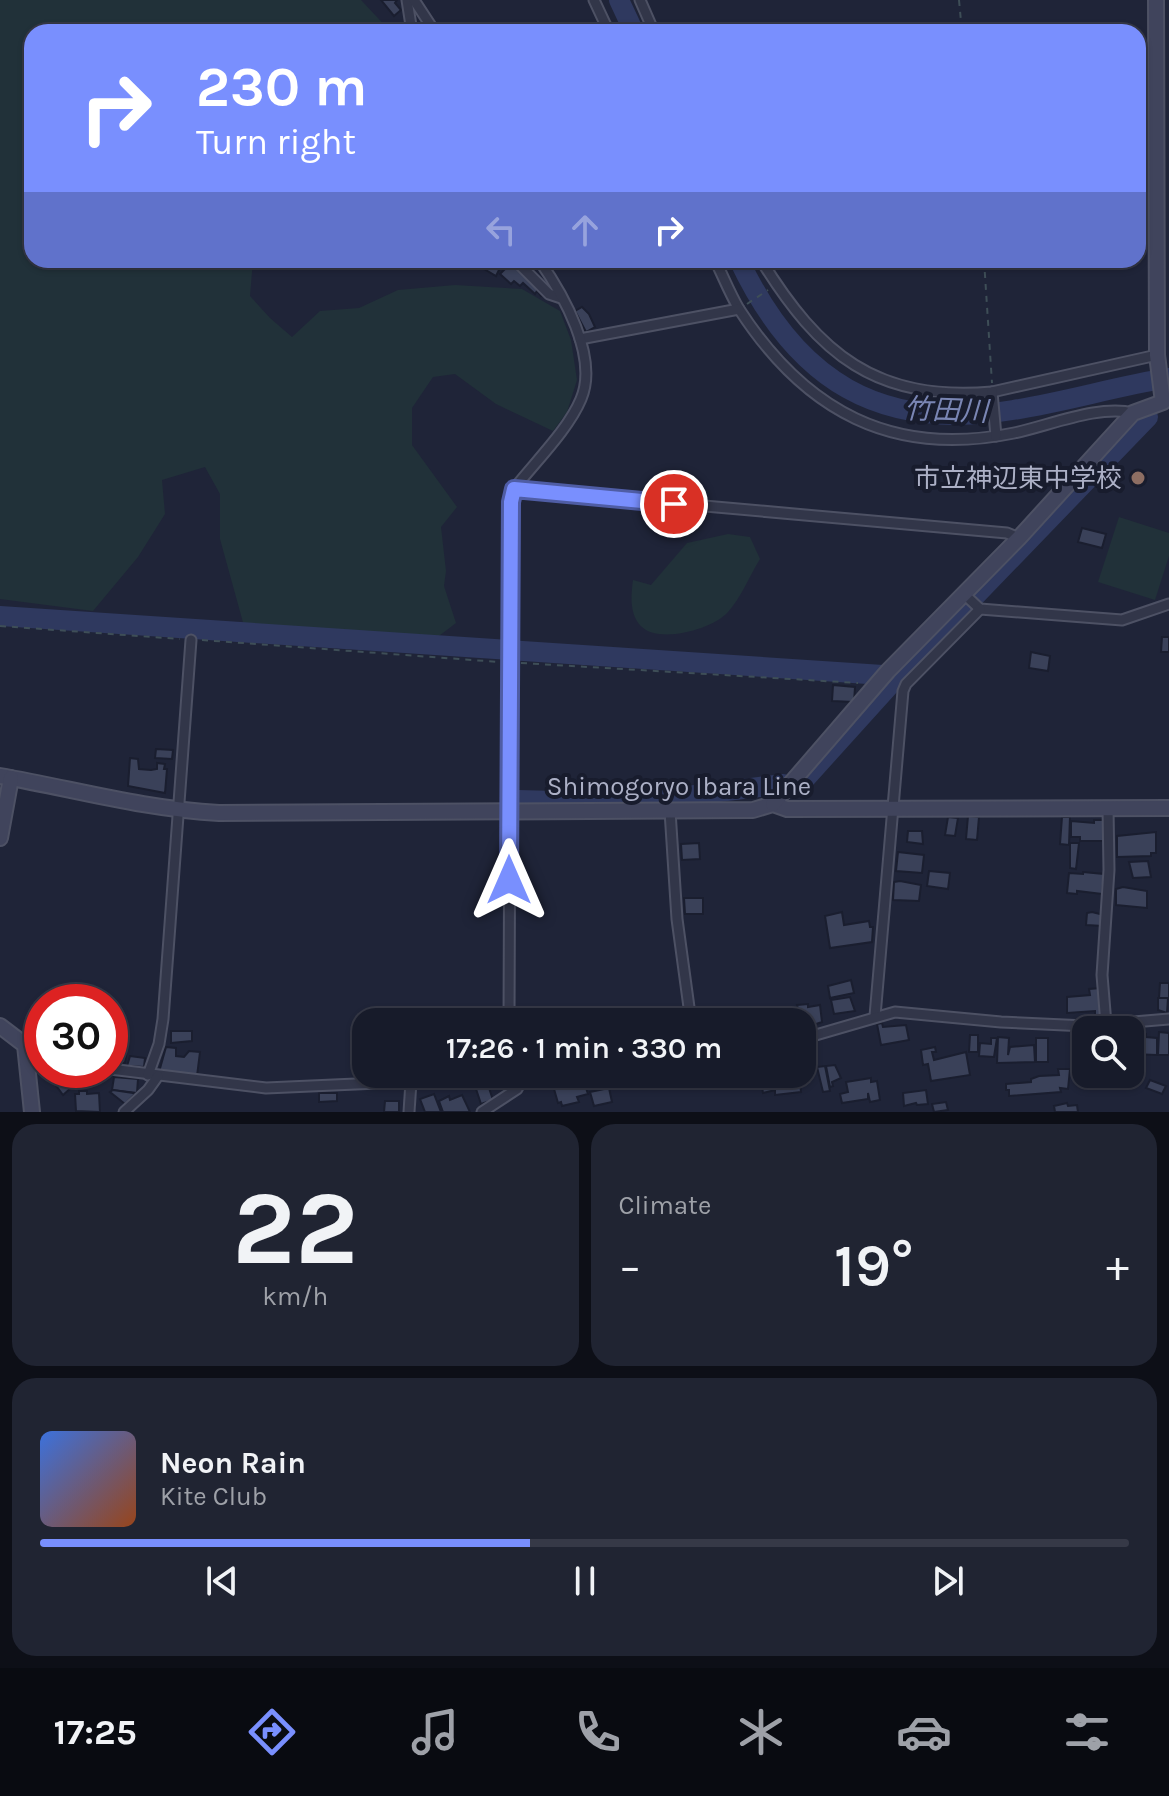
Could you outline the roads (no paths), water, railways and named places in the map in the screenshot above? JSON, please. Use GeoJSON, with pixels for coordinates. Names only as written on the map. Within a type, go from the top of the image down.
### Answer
{"type":"FeatureCollection","features":[{"type":"Feature","properties":{"kind":"main road"},"geometry":{"type":"LineString","coordinates":[[773,804],[888,671],[965,595],[1133,413],[1165,400],[1157,357],[1156,0]]}},
{"type":"Feature","properties":{"kind":"main road"},"geometry":{"type":"LineString","coordinates":[[0,838],[6,777]]}},
{"type":"Feature","properties":{"kind":"main road","name":"Shimogoryo Ibara Line"},"geometry":{"type":"LineString","coordinates":[[6,777],[179,811],[670,811],[753,810],[773,804],[787,809],[1169,808]]}},
{"type":"Feature","properties":{"kind":"main road"},"geometry":{"type":"LineString","coordinates":[[0,1026],[24,1044]]}},
{"type":"Feature","properties":{"kind":"main road"},"geometry":{"type":"LineString","coordinates":[[29,1088],[32,1112]]}},
{"type":"Feature","properties":{"kind":"street"},"geometry":{"type":"LineString","coordinates":[[407,0],[411,24]]}},
{"type":"Feature","properties":{"kind":"street"},"geometry":{"type":"LineString","coordinates":[[414,0],[430,24]]}},
{"type":"Feature","properties":{"kind":"street"},"geometry":{"type":"LineString","coordinates":[[594,0],[605,24]]}},
{"type":"Feature","properties":{"kind":"street"},"geometry":{"type":"LineString","coordinates":[[640,0],[650,24]]}},
{"type":"Feature","properties":{"kind":"street"},"geometry":{"type":"LineString","coordinates":[[523,268],[549,294],[561,298]]}},
{"type":"Feature","properties":{"kind":"street"},"geometry":{"type":"LineString","coordinates":[[509,1008],[511,502],[514,489],[572,416],[581,399],[587,366],[580,339],[544,268]]}},
{"type":"Feature","properties":{"kind":"street"},"geometry":{"type":"LineString","coordinates":[[719,268],[741,308],[780,361],[813,395],[853,420],[901,435],[935,439],[996,434],[1103,412],[1133,413]]}},
{"type":"Feature","properties":{"kind":"street"},"geometry":{"type":"LineString","coordinates":[[766,268],[794,311],[812,332],[860,369],[900,385],[926,391],[992,394],[1157,357]]}},
{"type":"Feature","properties":{"kind":"street"},"geometry":{"type":"LineString","coordinates":[[580,339],[741,308]]}},
{"type":"Feature","properties":{"kind":"street"},"geometry":{"type":"LineString","coordinates":[[992,394],[996,434]]}},
{"type":"Feature","properties":{"kind":"street"},"geometry":{"type":"LineString","coordinates":[[514,489],[1007,533],[1019,538]]}},
{"type":"Feature","properties":{"kind":"street"},"geometry":{"type":"LineString","coordinates":[[965,595],[979,608],[1122,620],[1169,604]]}},
{"type":"Feature","properties":{"kind":"street"},"geometry":{"type":"LineString","coordinates":[[875,1016],[903,691],[906,684],[979,608]]}},
{"type":"Feature","properties":{"kind":"street"},"geometry":{"type":"LineString","coordinates":[[124,1112],[148,1090],[163,1019],[191,640]]}},
{"type":"Feature","properties":{"kind":"street"},"geometry":{"type":"LineString","coordinates":[[1105,1016],[1102,975],[1109,870],[1108,808]]}},
{"type":"Feature","properties":{"kind":"street"},"geometry":{"type":"LineString","coordinates":[[670,811],[677,919],[689,1008]]}},
{"type":"Feature","properties":{"kind":"street"},"geometry":{"type":"LineString","coordinates":[[816,1035],[875,1016],[903,1012],[1072,1025]]}},
{"type":"Feature","properties":{"kind":"street"},"geometry":{"type":"LineString","coordinates":[[1144,1021],[1169,1019]]}},
{"type":"Feature","properties":{"kind":"street"},"geometry":{"type":"LineString","coordinates":[[128,1072],[266,1088],[352,1084]]}},
{"type":"Feature","properties":{"kind":"street"},"geometry":{"type":"LineString","coordinates":[[409,1112],[411,1088]]}},
{"type":"Feature","properties":{"kind":"street"},"geometry":{"type":"LineString","coordinates":[[486,1111],[518,1088]]}},
{"type":"Feature","properties":{"kind":"waterway","name":"竹田川"},"geometry":{"type":"LineString","coordinates":[[619,0],[630,24]]}},
{"type":"Feature","properties":{"kind":"waterway","name":"竹田川"},"geometry":{"type":"LineString","coordinates":[[743,268],[787,338],[816,366],[848,389],[883,404],[922,413],[965,415],[1033,407],[1169,378]]}},
{"type":"Feature","properties":{"kind":"waterway"},"geometry":{"type":"LineString","coordinates":[[805,779],[898,676],[1148,417]]}},
{"type":"Feature","properties":{"kind":"waterway"},"geometry":{"type":"LineString","coordinates":[[0,616],[898,676]]}},
{"type":"Feature","properties":{"kind":"waterway"},"geometry":{"type":"LineString","coordinates":[[518,800],[631,803],[783,784]]}},
{"type":"Feature","properties":{"kind":"place","name":"市立神辺東中学校"},"geometry":{"type":"Point","coordinates":[1138,478]}}]}
